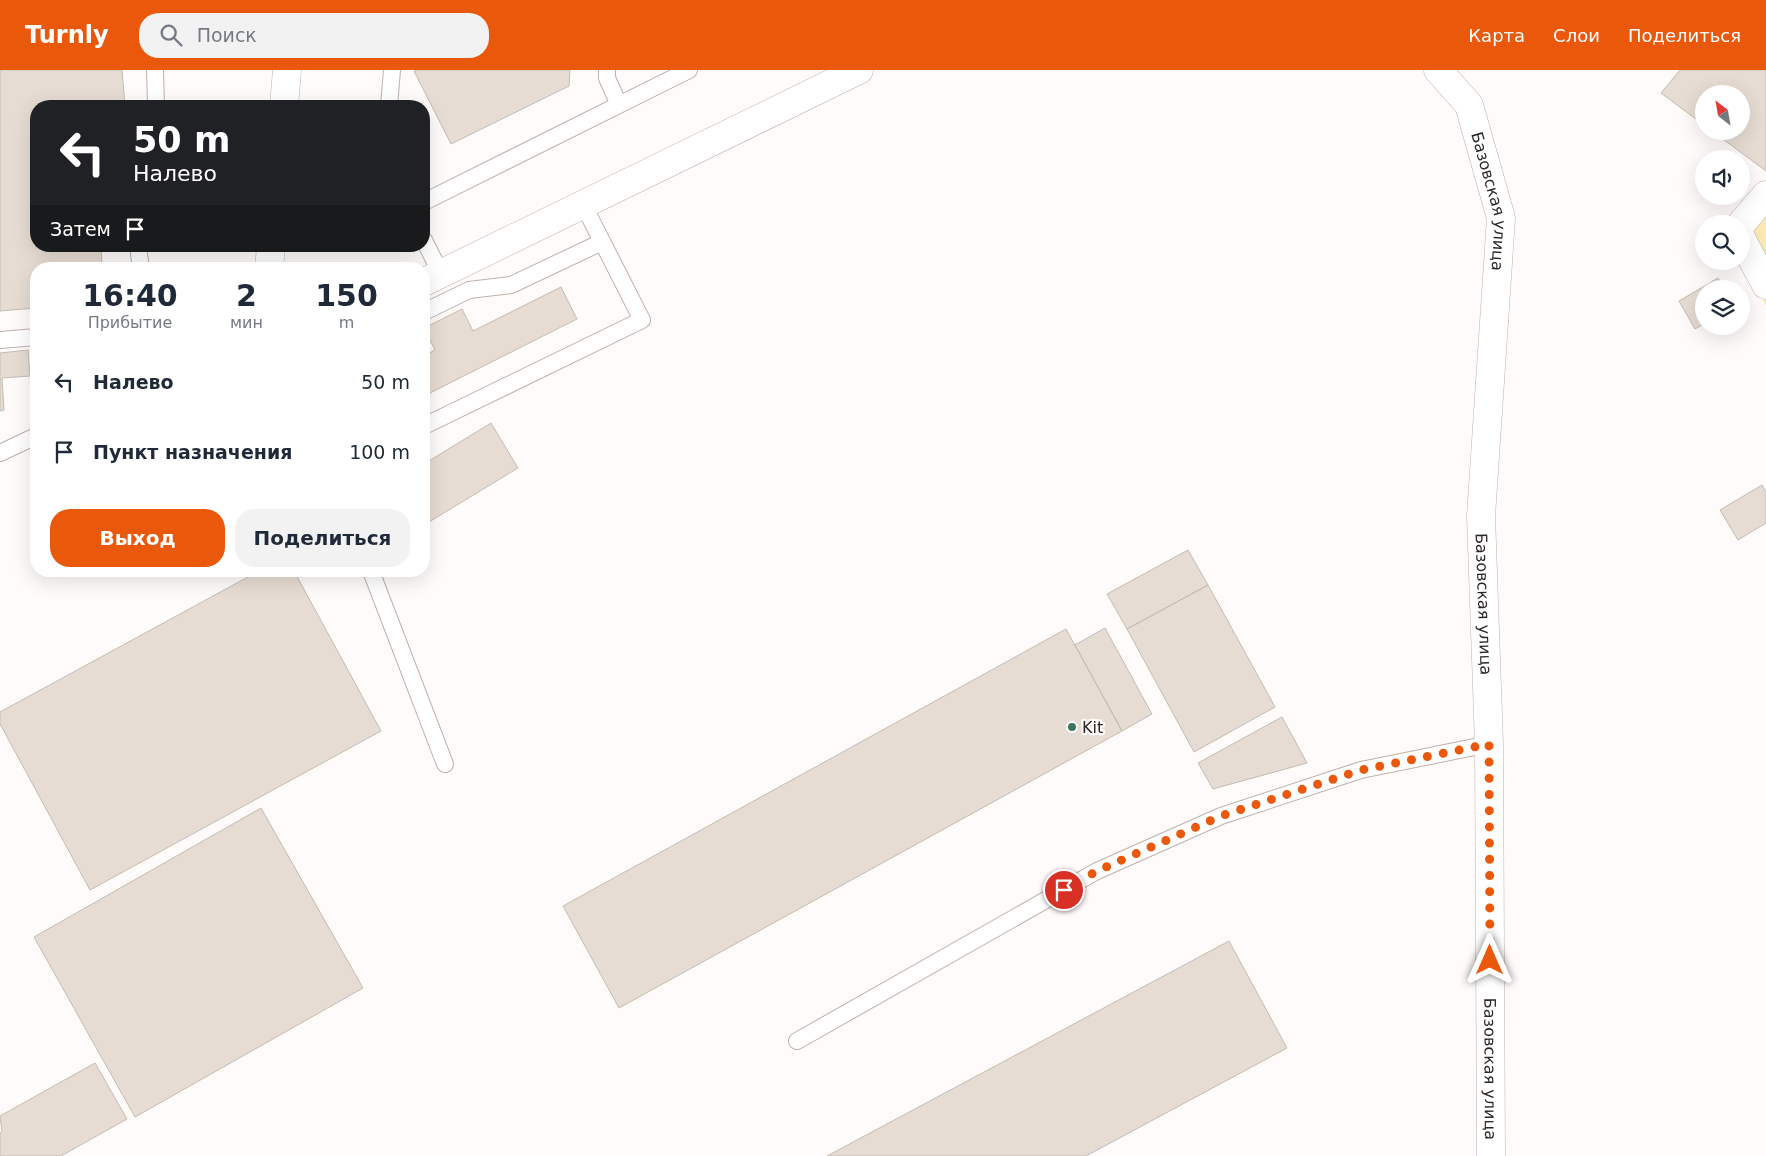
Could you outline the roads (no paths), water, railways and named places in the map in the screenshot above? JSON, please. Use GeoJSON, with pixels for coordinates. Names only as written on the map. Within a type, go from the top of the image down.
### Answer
{"type":"FeatureCollection","features":[{"type":"Feature","properties":{"kind":"street"},"geometry":{"type":"LineString","coordinates":[[284,100],[287,70]]}},
{"type":"Feature","properties":{"kind":"street"},"geometry":{"type":"LineString","coordinates":[[432,278],[859,70]]}},
{"type":"Feature","properties":{"kind":"street","name":"Базовская улица"},"geometry":{"type":"LineString","coordinates":[[1438,70],[1469,105],[1501,218],[1481,516],[1489,744],[1491,1156]]}},
{"type":"Feature","properties":{"kind":"street"},"geometry":{"type":"LineString","coordinates":[[1749,215],[1766,195]]}},
{"type":"Feature","properties":{"kind":"street"},"geometry":{"type":"LineString","coordinates":[[1750,255],[1766,285]]}},
{"type":"Feature","properties":{"kind":"lane"},"geometry":{"type":"LineString","coordinates":[[155,70],[156,100]]}},
{"type":"Feature","properties":{"kind":"lane"},"geometry":{"type":"LineString","coordinates":[[390,100],[392,70]]}},
{"type":"Feature","properties":{"kind":"lane"},"geometry":{"type":"LineString","coordinates":[[606,70],[607,78],[619,105]]}},
{"type":"Feature","properties":{"kind":"lane"},"geometry":{"type":"LineString","coordinates":[[430,199],[689,70]]}},
{"type":"Feature","properties":{"kind":"lane"},"geometry":{"type":"LineString","coordinates":[[430,423],[642,320],[583,204]]}},
{"type":"Feature","properties":{"kind":"lane"},"geometry":{"type":"LineString","coordinates":[[430,309],[469,290],[511,285],[602,242]]}},
{"type":"Feature","properties":{"kind":"lane"},"geometry":{"type":"LineString","coordinates":[[0,340],[30,338]]}},
{"type":"Feature","properties":{"kind":"lane"},"geometry":{"type":"LineString","coordinates":[[0,453],[30,439]]}},
{"type":"Feature","properties":{"kind":"lane"},"geometry":{"type":"LineString","coordinates":[[373,577],[445,764]]}},
{"type":"Feature","properties":{"kind":"lane"},"geometry":{"type":"LineString","coordinates":[[797,1041],[1097,871],[1221,816],[1361,770],[1489,744]]}},
{"type":"Feature","properties":{"kind":"place","name":"Kit"},"geometry":{"type":"Point","coordinates":[1072,727]}}]}
